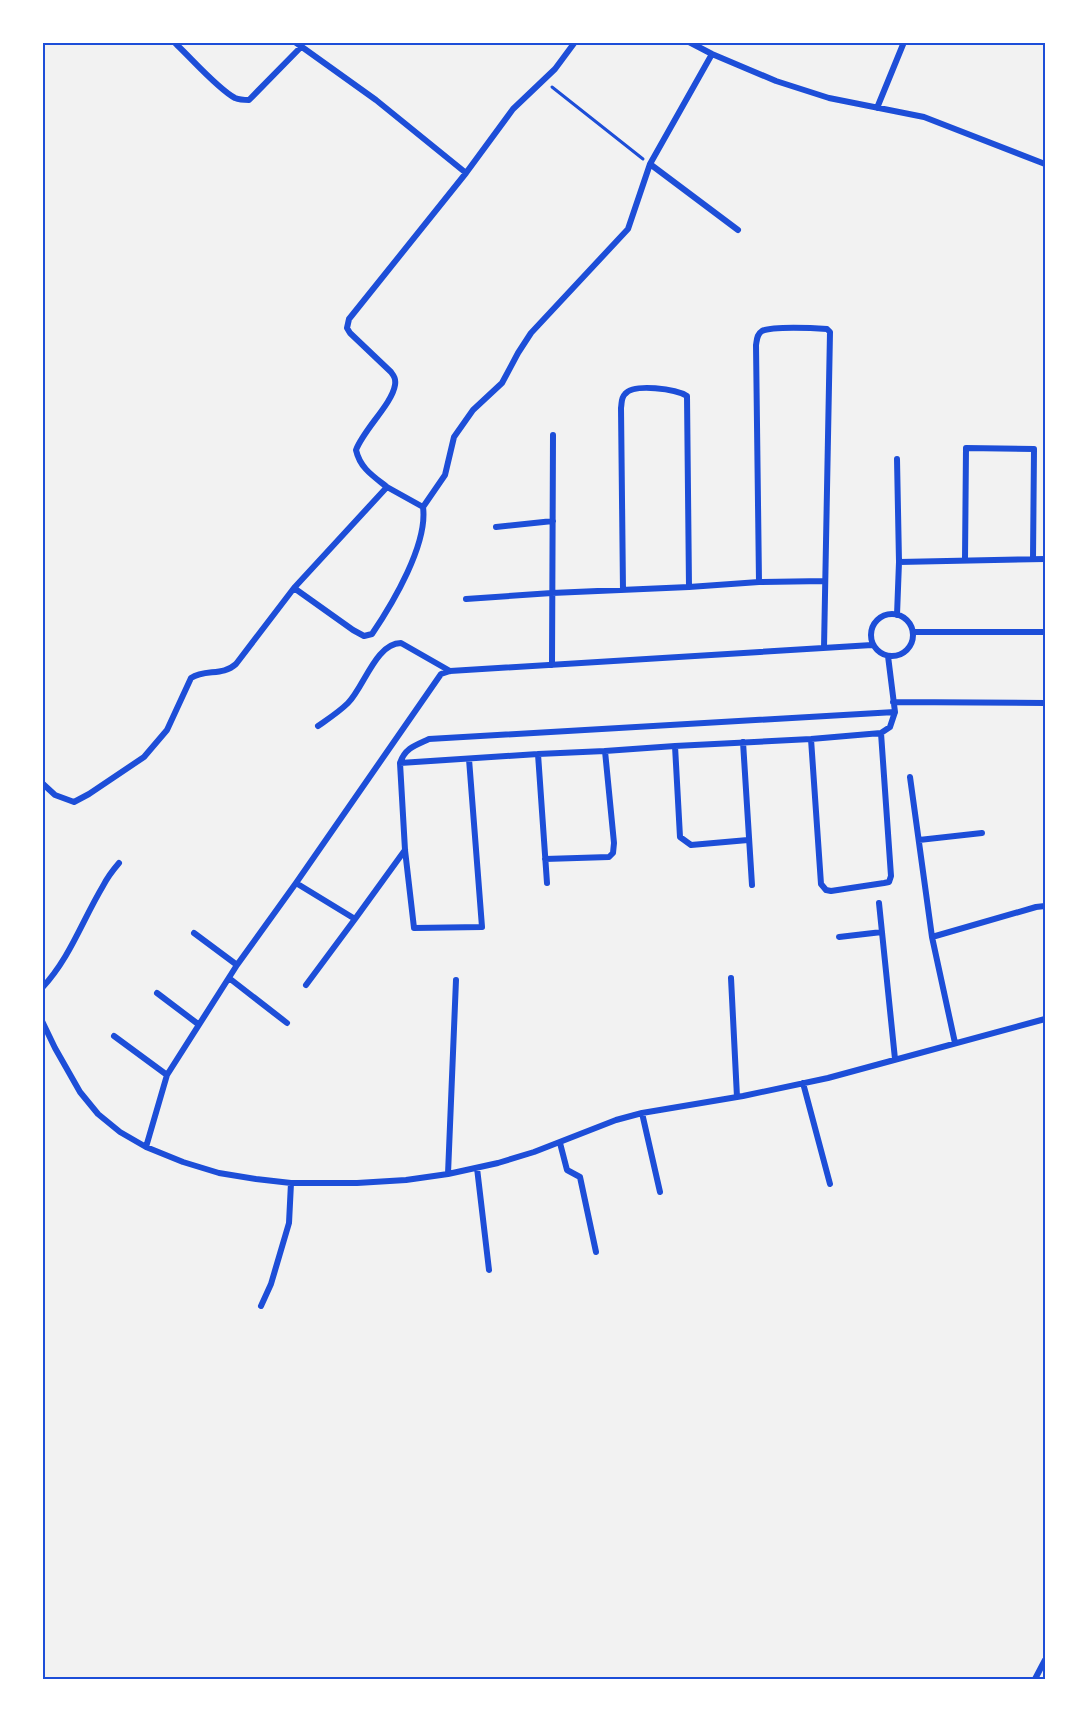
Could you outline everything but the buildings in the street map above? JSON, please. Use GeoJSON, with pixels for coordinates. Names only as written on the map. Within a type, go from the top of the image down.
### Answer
{"type":"FeatureCollection","features":[{"type":"Feature","properties":{"kind":"street"},"geometry":{"type":"LineString","coordinates":[[423,507],[387,487],[367,472],[359,460],[356,450],[365,433],[383,409],[395,387],[395,379],[391,372],[354,339],[347,328],[349,319],[466,173],[513,109],[564,59],[575,42]]}},
{"type":"Feature","properties":{"kind":"street"},"geometry":{"type":"LineString","coordinates":[[689,42],[712,54],[801,90],[924,117],[1045,164]]}},
{"type":"Feature","properties":{"kind":"street"},"geometry":{"type":"LineString","coordinates":[[877,108],[904,42]]}},
{"type":"Feature","properties":{"kind":"street"},"geometry":{"type":"LineString","coordinates":[[177,43],[227,93],[244,100],[249,100],[298,44],[376,100],[466,173]]}},
{"type":"Feature","properties":{"kind":"street"},"geometry":{"type":"LineString","coordinates":[[294,588],[353,630],[364,636],[372,634],[408,574],[422,533],[423,507],[445,475],[454,437],[473,410],[502,383],[531,333],[628,229],[650,164],[712,54]]}},
{"type":"Feature","properties":{"kind":"street"},"geometry":{"type":"LineString","coordinates":[[650,164],[738,230]]}},
{"type":"Feature","properties":{"kind":"street"},"geometry":{"type":"LineString","coordinates":[[759,582],[756,345],[758,335],[764,330],[827,328],[830,332],[824,648]]}},
{"type":"Feature","properties":{"kind":"street"},"geometry":{"type":"LineString","coordinates":[[622,590],[621,408],[622,396],[634,389],[678,391],[687,396],[689,587]]}},
{"type":"Feature","properties":{"kind":"street"},"geometry":{"type":"LineString","coordinates":[[552,665],[553,435]]}},
{"type":"Feature","properties":{"kind":"street"},"geometry":{"type":"LineString","coordinates":[[964,560],[966,448],[1034,449],[1033,559]]}},
{"type":"Feature","properties":{"kind":"street"},"geometry":{"type":"LineString","coordinates":[[897,459],[899,562],[897,615]]}},
{"type":"Feature","properties":{"kind":"street"},"geometry":{"type":"LineString","coordinates":[[42,783],[55,795],[74,802],[144,757],[167,730],[191,678],[198,674],[227,671],[236,664],[294,588],[387,487]]}},
{"type":"Feature","properties":{"kind":"street"},"geometry":{"type":"LineString","coordinates":[[496,527],[553,521]]}},
{"type":"Feature","properties":{"kind":"street"},"geometry":{"type":"LineString","coordinates":[[899,562],[1045,559]]}},
{"type":"Feature","properties":{"kind":"street"},"geometry":{"type":"LineString","coordinates":[[466,599],[759,582],[825,581]]}},
{"type":"Feature","properties":{"kind":"street"},"geometry":{"type":"LineString","coordinates":[[885,615],[897,615],[908,621],[913,632],[908,650],[898,656],[880,654],[872,645],[870,633],[875,621],[885,615]]}},
{"type":"Feature","properties":{"kind":"street"},"geometry":{"type":"LineString","coordinates":[[913,632],[1045,632]]}},
{"type":"Feature","properties":{"kind":"street"},"geometry":{"type":"LineString","coordinates":[[318,726],[349,702],[384,650],[394,643],[401,643],[450,671]]}},
{"type":"Feature","properties":{"kind":"street"},"geometry":{"type":"LineString","coordinates":[[146,1147],[166,1075],[237,965],[441,674],[450,671],[872,645]]}},
{"type":"Feature","properties":{"kind":"street"},"geometry":{"type":"LineString","coordinates":[[400,763],[881,733],[890,727],[895,712],[888,656]]}},
{"type":"Feature","properties":{"kind":"street"},"geometry":{"type":"LineString","coordinates":[[893,702],[1045,703]]}},
{"type":"Feature","properties":{"kind":"street"},"geometry":{"type":"LineString","coordinates":[[469,759],[482,927],[414,928],[405,850],[400,763],[407,750],[429,738],[895,712]]}},
{"type":"Feature","properties":{"kind":"street"},"geometry":{"type":"LineString","coordinates":[[811,739],[820,884],[826,890],[831,891],[889,882],[891,876],[881,733]]}},
{"type":"Feature","properties":{"kind":"street"},"geometry":{"type":"LineString","coordinates":[[743,742],[752,885]]}},
{"type":"Feature","properties":{"kind":"street"},"geometry":{"type":"LineString","coordinates":[[675,746],[680,837],[692,845],[748,840]]}},
{"type":"Feature","properties":{"kind":"street"},"geometry":{"type":"LineString","coordinates":[[545,859],[609,857],[613,853],[605,752]]}},
{"type":"Feature","properties":{"kind":"street"},"geometry":{"type":"LineString","coordinates":[[538,754],[547,883]]}},
{"type":"Feature","properties":{"kind":"street"},"geometry":{"type":"LineString","coordinates":[[910,777],[932,938],[955,1043]]}},
{"type":"Feature","properties":{"kind":"street"},"geometry":{"type":"LineString","coordinates":[[919,840],[982,833]]}},
{"type":"Feature","properties":{"kind":"street"},"geometry":{"type":"LineString","coordinates":[[306,986],[405,850]]}},
{"type":"Feature","properties":{"kind":"street"},"geometry":{"type":"LineString","coordinates":[[42,988],[66,957],[103,886],[119,863]]}},
{"type":"Feature","properties":{"kind":"street"},"geometry":{"type":"LineString","coordinates":[[296,883],[355,919]]}},
{"type":"Feature","properties":{"kind":"street"},"geometry":{"type":"LineString","coordinates":[[879,903],[895,1059]]}},
{"type":"Feature","properties":{"kind":"street"},"geometry":{"type":"LineString","coordinates":[[932,938],[1045,906]]}},
{"type":"Feature","properties":{"kind":"street"},"geometry":{"type":"LineString","coordinates":[[839,937],[882,932]]}},
{"type":"Feature","properties":{"kind":"street"},"geometry":{"type":"LineString","coordinates":[[194,933],[237,965]]}},
{"type":"Feature","properties":{"kind":"street"},"geometry":{"type":"LineString","coordinates":[[229,978],[287,1023]]}},
{"type":"Feature","properties":{"kind":"street"},"geometry":{"type":"LineString","coordinates":[[730,978],[737,1097]]}},
{"type":"Feature","properties":{"kind":"street"},"geometry":{"type":"LineString","coordinates":[[448,1174],[456,980]]}},
{"type":"Feature","properties":{"kind":"street"},"geometry":{"type":"LineString","coordinates":[[157,993],[198,1024]]}},
{"type":"Feature","properties":{"kind":"street"},"geometry":{"type":"LineString","coordinates":[[42,1021],[80,1092],[99,1114],[120,1132],[146,1147],[219,1173],[291,1183],[357,1183],[406,1180],[477,1168],[560,1143],[616,1120],[642,1113],[737,1097],[828,1078],[1045,1019]]}},
{"type":"Feature","properties":{"kind":"street"},"geometry":{"type":"LineString","coordinates":[[114,1036],[166,1075]]}},
{"type":"Feature","properties":{"kind":"street"},"geometry":{"type":"LineString","coordinates":[[803,1083],[830,1184]]}},
{"type":"Feature","properties":{"kind":"street"},"geometry":{"type":"LineString","coordinates":[[642,1113],[660,1192]]}},
{"type":"Feature","properties":{"kind":"street"},"geometry":{"type":"LineString","coordinates":[[560,1143],[567,1170],[580,1177],[596,1252]]}},
{"type":"Feature","properties":{"kind":"street"},"geometry":{"type":"LineString","coordinates":[[477,1168],[489,1270]]}},
{"type":"Feature","properties":{"kind":"street"},"geometry":{"type":"LineString","coordinates":[[261,1306],[271,1284],[289,1223],[291,1183]]}},
{"type":"Feature","properties":{"kind":"street"},"geometry":{"type":"LineString","coordinates":[[1035,1679],[1045,1660]]}},
{"type":"Feature","properties":{"kind":"path"},"geometry":{"type":"LineString","coordinates":[[543,80],[650,164]]}}]}
